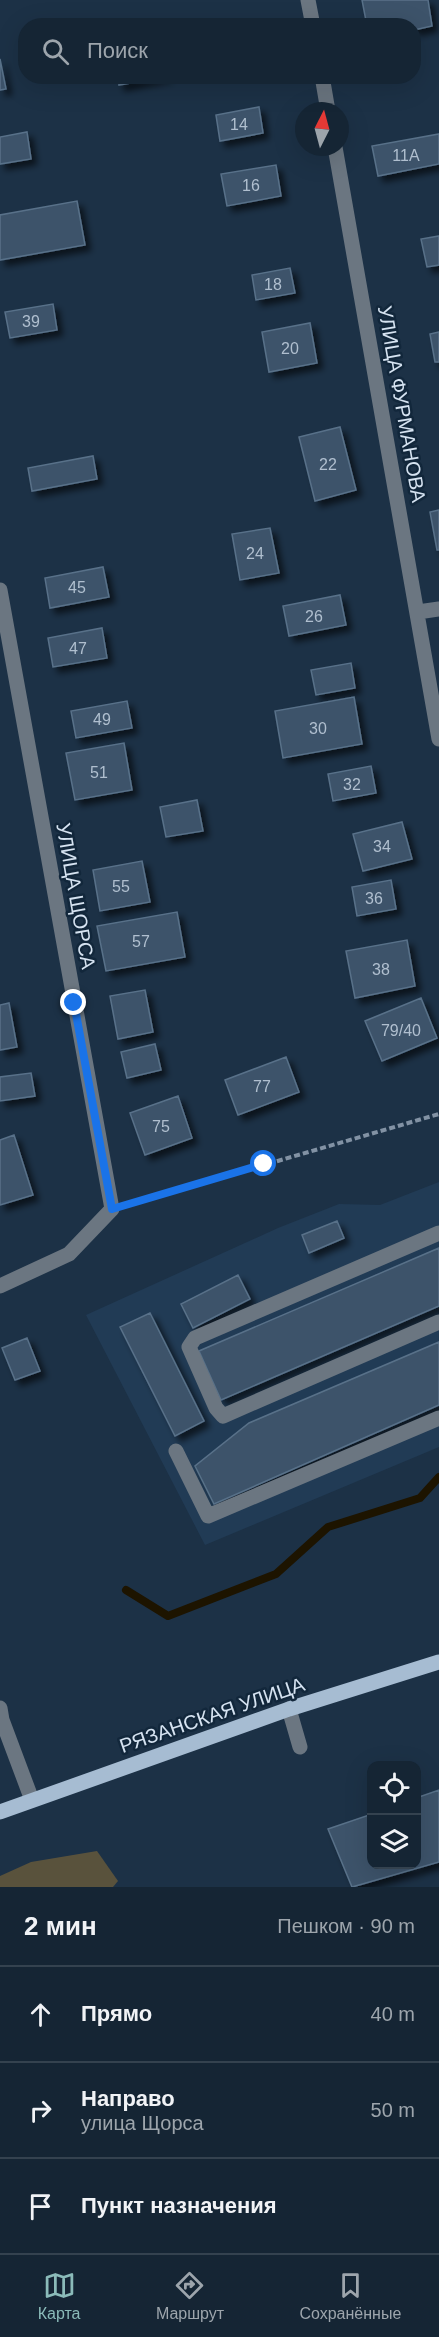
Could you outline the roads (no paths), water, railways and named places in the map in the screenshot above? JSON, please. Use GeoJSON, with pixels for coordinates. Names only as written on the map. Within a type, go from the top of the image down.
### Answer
{"type":"FeatureCollection","features":[{"type":"Feature","properties":{"kind":"main road","name":"РЯЗАНСКАЯ УЛИЦА"},"geometry":{"type":"LineString","coordinates":[[0,1812],[289,1709],[439,1662]]}},
{"type":"Feature","properties":{"kind":"street"},"geometry":{"type":"LineString","coordinates":[[308,0],[311,18]]}},
{"type":"Feature","properties":{"kind":"street"},"geometry":{"type":"LineString","coordinates":[[323,84],[326,102]]}},
{"type":"Feature","properties":{"kind":"street","name":"УЛИЦА ФУРМАНОВА"},"geometry":{"type":"LineString","coordinates":[[337,156],[439,740]]}},
{"type":"Feature","properties":{"kind":"street","name":"УЛИЦА ЩОРСА"},"geometry":{"type":"LineString","coordinates":[[0,590],[112,1209],[69,1254],[0,1286]]}},
{"type":"Feature","properties":{"kind":"street"},"geometry":{"type":"LineString","coordinates":[[418,612],[439,609]]}},
{"type":"Feature","properties":{"kind":"street"},"geometry":{"type":"LineString","coordinates":[[439,1233],[195,1338],[189,1347],[216,1408],[223,1416],[439,1323]]}},
{"type":"Feature","properties":{"kind":"street"},"geometry":{"type":"LineString","coordinates":[[176,1451],[208,1516],[439,1418]]}},
{"type":"Feature","properties":{"kind":"street"},"geometry":{"type":"LineString","coordinates":[[289,1709],[300,1747]]}},
{"type":"Feature","properties":{"kind":"street"},"geometry":{"type":"LineString","coordinates":[[1,1716],[32,1800]]}},
{"type":"Feature","properties":{"kind":"waterway"},"geometry":{"type":"LineString","coordinates":[[126,1590],[168,1616],[276,1574],[328,1527],[420,1498],[439,1477]]}}]}
